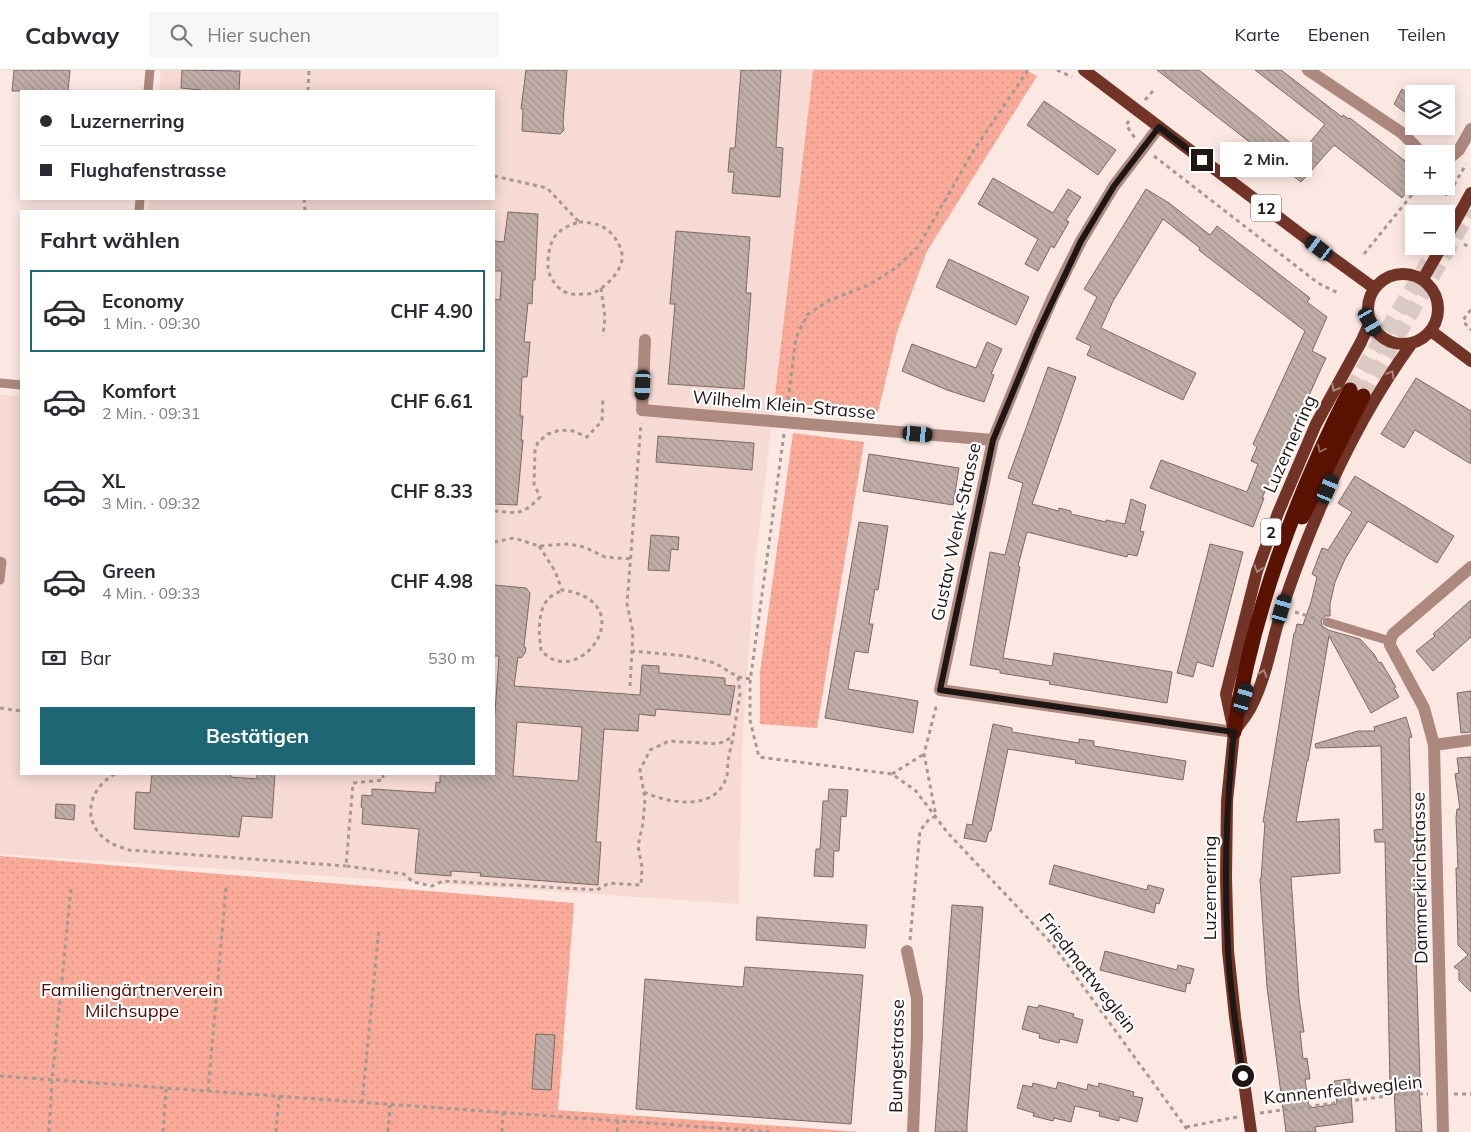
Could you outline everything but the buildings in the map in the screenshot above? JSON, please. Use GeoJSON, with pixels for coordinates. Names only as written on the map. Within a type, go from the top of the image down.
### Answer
{"type":"FeatureCollection","features":[{"type":"Feature","properties":{"kind":"highway"},"geometry":{"type":"LineString","coordinates":[[1234,732],[1245,668],[1256,622],[1276,562],[1313,466],[1357,393]]}},
{"type":"Feature","properties":{"kind":"main road","name":"12"},"geometry":{"type":"LineString","coordinates":[[1084,70],[1374,288]]}},
{"type":"Feature","properties":{"kind":"main road"},"geometry":{"type":"LineString","coordinates":[[1455,222],[1471,193]]}},
{"type":"Feature","properties":{"kind":"main road"},"geometry":{"type":"LineString","coordinates":[[1423,279],[1437,255]]}},
{"type":"Feature","properties":{"kind":"main road"},"geometry":{"type":"LineString","coordinates":[[1402,273],[1413,274],[1423,279],[1432,287],[1437,297],[1439,309],[1437,321],[1431,331],[1412,343],[1402,344],[1387,340],[1376,331],[1370,322],[1368,304],[1374,288],[1382,280],[1402,273]]}},
{"type":"Feature","properties":{"kind":"main road","name":"Luzernerring"},"geometry":{"type":"LineString","coordinates":[[1251,1132],[1228,951],[1226,878],[1227,801],[1234,732],[1226,694],[1257,572],[1278,513],[1316,424],[1370,322]]}},
{"type":"Feature","properties":{"kind":"main road"},"geometry":{"type":"LineString","coordinates":[[1431,331],[1471,361]]}},
{"type":"Feature","properties":{"kind":"main road","name":"Luzernerring"},"geometry":{"type":"LineString","coordinates":[[1234,732],[1252,705],[1265,670],[1282,609],[1310,531],[1334,475],[1357,430],[1412,343]]}},
{"type":"Feature","properties":{"kind":"street"},"geometry":{"type":"LineString","coordinates":[[1308,70],[1402,133],[1414,145]]}},
{"type":"Feature","properties":{"kind":"street","name":"Gustav Wenk-Strasse"},"geometry":{"type":"LineString","coordinates":[[940,690],[993,440],[1037,334],[1081,241],[1114,186],[1159,127]]}},
{"type":"Feature","properties":{"kind":"street"},"geometry":{"type":"LineString","coordinates":[[1455,153],[1471,129]]}},
{"type":"Feature","properties":{"kind":"street"},"geometry":{"type":"LineString","coordinates":[[642,410],[645,340]]}},
{"type":"Feature","properties":{"kind":"street","name":"Wilhelm Klein-Strasse"},"geometry":{"type":"LineString","coordinates":[[642,410],[993,440]]}},
{"type":"Feature","properties":{"kind":"street"},"geometry":{"type":"LineString","coordinates":[[1392,637],[1471,567]]}},
{"type":"Feature","properties":{"kind":"street","name":"Dammerkirchstrasse"},"geometry":{"type":"LineString","coordinates":[[1392,637],[1390,645],[1424,708],[1434,745],[1443,1132]]}},
{"type":"Feature","properties":{"kind":"street"},"geometry":{"type":"LineString","coordinates":[[940,690],[1234,732]]}},
{"type":"Feature","properties":{"kind":"street"},"geometry":{"type":"LineString","coordinates":[[1434,745],[1471,740]]}},
{"type":"Feature","properties":{"kind":"street","name":"Bungestrasse"},"geometry":{"type":"LineString","coordinates":[[907,951],[917,998],[912,1132]]}},
{"type":"Feature","properties":{"kind":"lane"},"geometry":{"type":"LineString","coordinates":[[148,90],[150,70]]}},
{"type":"Feature","properties":{"kind":"lane"},"geometry":{"type":"LineString","coordinates":[[0,383],[20,385]]}},
{"type":"Feature","properties":{"kind":"lane"},"geometry":{"type":"LineString","coordinates":[[0,561],[2,562],[0,580]]}},
{"type":"Feature","properties":{"kind":"lane"},"geometry":{"type":"LineString","coordinates":[[1327,622],[1392,637]]}},
{"type":"Feature","properties":{"kind":"path"},"geometry":{"type":"LineString","coordinates":[[308,90],[309,70]]}},
{"type":"Feature","properties":{"kind":"path"},"geometry":{"type":"LineString","coordinates":[[632,651],[686,656],[715,663],[738,677],[751,679],[796,338],[807,315],[828,301],[869,285],[897,267],[918,247],[974,150],[1028,70]]}},
{"type":"Feature","properties":{"kind":"path"},"geometry":{"type":"LineString","coordinates":[[1137,110],[1126,125],[1143,148],[1318,283],[1340,294]]}},
{"type":"Feature","properties":{"kind":"path"},"geometry":{"type":"LineString","coordinates":[[1455,183],[1467,163]]}},
{"type":"Feature","properties":{"kind":"path"},"geometry":{"type":"LineString","coordinates":[[495,176],[548,188],[578,222]]}},
{"type":"Feature","properties":{"kind":"path"},"geometry":{"type":"LineString","coordinates":[[1364,254],[1412,195]]}},
{"type":"Feature","properties":{"kind":"path"},"geometry":{"type":"LineString","coordinates":[[578,222],[592,222],[604,226],[614,235],[620,246],[622,259],[618,269],[601,288],[593,293],[572,296],[561,290],[553,281],[548,269],[549,245],[556,234],[566,226],[578,222]]}},
{"type":"Feature","properties":{"kind":"path"},"geometry":{"type":"LineString","coordinates":[[1464,244],[1471,248]]}},
{"type":"Feature","properties":{"kind":"path"},"geometry":{"type":"LineString","coordinates":[[601,288],[605,317],[603,336]]}},
{"type":"Feature","properties":{"kind":"path"},"geometry":{"type":"LineString","coordinates":[[1471,310],[1466,314],[1463,321],[1471,330]]}},
{"type":"Feature","properties":{"kind":"path"},"geometry":{"type":"LineString","coordinates":[[495,511],[518,513],[528,509],[540,497],[534,484],[535,451],[538,442],[548,434],[560,430],[574,431],[587,437],[602,421],[603,397]]}},
{"type":"Feature","properties":{"kind":"path"},"geometry":{"type":"LineString","coordinates":[[630,686],[633,632],[627,604],[632,559],[642,410]]}},
{"type":"Feature","properties":{"kind":"path"},"geometry":{"type":"LineString","coordinates":[[495,542],[514,538],[539,546],[568,544],[584,547],[605,557],[632,559]]}},
{"type":"Feature","properties":{"kind":"path"},"geometry":{"type":"LineString","coordinates":[[539,546],[555,572],[562,590]]}},
{"type":"Feature","properties":{"kind":"path"},"geometry":{"type":"LineString","coordinates":[[562,590],[577,592],[594,603],[603,619],[600,635],[594,645],[583,656],[566,661],[551,658],[541,650],[539,638],[541,612],[549,597],[562,590]]}},
{"type":"Feature","properties":{"kind":"path"},"geometry":{"type":"LineString","coordinates":[[1282,609],[1327,622]]}},
{"type":"Feature","properties":{"kind":"path"},"geometry":{"type":"LineString","coordinates":[[643,792],[652,796],[692,802],[711,797],[723,785],[727,776],[728,756],[734,737],[740,694],[738,677]]}},
{"type":"Feature","properties":{"kind":"path","name":"Friedmattweglein"},"geometry":{"type":"LineString","coordinates":[[751,679],[750,720],[759,757],[892,774],[916,792],[947,832],[1053,944],[1189,1132]]}},
{"type":"Feature","properties":{"kind":"path","name":"Friedmattweglein"},"geometry":{"type":"LineString","coordinates":[[936,816],[924,754],[940,690]]}},
{"type":"Feature","properties":{"kind":"path"},"geometry":{"type":"LineString","coordinates":[[0,708],[20,710]]}},
{"type":"Feature","properties":{"kind":"path"},"geometry":{"type":"LineString","coordinates":[[113,775],[96,789],[91,803],[91,817],[97,831],[110,843],[129,850],[346,866],[404,874],[413,882],[432,886],[443,881],[597,890],[609,883],[642,885],[642,867],[638,846],[643,823],[643,792],[640,770],[650,750],[669,742],[718,744],[734,737]]}},
{"type":"Feature","properties":{"kind":"path"},"geometry":{"type":"LineString","coordinates":[[892,774],[924,754]]}},
{"type":"Feature","properties":{"kind":"path"},"geometry":{"type":"LineString","coordinates":[[346,866],[353,783],[383,780],[383,775]]}},
{"type":"Feature","properties":{"kind":"path"},"geometry":{"type":"LineString","coordinates":[[907,951],[911,934],[920,831],[929,819],[936,816]]}},
{"type":"Feature","properties":{"kind":"path"},"geometry":{"type":"LineString","coordinates":[[208,1091],[226,887]]}},
{"type":"Feature","properties":{"kind":"path"},"geometry":{"type":"LineString","coordinates":[[49,1132],[52,1080],[71,888]]}},
{"type":"Feature","properties":{"kind":"path"},"geometry":{"type":"LineString","coordinates":[[362,1102],[379,928]]}},
{"type":"Feature","properties":{"kind":"path"},"geometry":{"type":"LineString","coordinates":[[0,1076],[772,1132]]}},
{"type":"Feature","properties":{"kind":"path"},"geometry":{"type":"LineString","coordinates":[[162,1132],[166,1088]]}},
{"type":"Feature","properties":{"kind":"path","name":"Kannenfeldweglein"},"geometry":{"type":"LineString","coordinates":[[1186,1128],[1248,1115],[1402,1094],[1471,1094]]}},
{"type":"Feature","properties":{"kind":"path"},"geometry":{"type":"LineString","coordinates":[[276,1132],[279,1096]]}},
{"type":"Feature","properties":{"kind":"path"},"geometry":{"type":"LineString","coordinates":[[388,1132],[390,1105]]}},
{"type":"Feature","properties":{"kind":"path"},"geometry":{"type":"LineString","coordinates":[[502,1132],[503,1113]]}},
{"type":"Feature","properties":{"kind":"path"},"geometry":{"type":"LineString","coordinates":[[617,1132],[618,1121]]}},
{"type":"Feature","properties":{"kind":"shaded area"},"geometry":{"type":"Polygon","coordinates":[[[161,70],[813,70],[755,567],[742,747],[739,904],[0,854],[0,395],[20,396],[20,775],[495,775],[495,210],[148,210],[149,200],[495,200],[495,90],[159,90],[161,70]]]}},
{"type":"Feature","properties":{"kind":"green space"},"geometry":{"type":"Polygon","coordinates":[[[813,70],[1026,70],[1037,76],[927,251],[897,332],[878,412],[774,404],[813,70]]]}},
{"type":"Feature","properties":{"kind":"green space"},"geometry":{"type":"Polygon","coordinates":[[[793,433],[864,442],[817,728],[760,724],[760,672],[793,433]]]}},
{"type":"Feature","properties":{"kind":"green space","name":"Familiengärtnerverein Milchsuppe"},"geometry":{"type":"Polygon","coordinates":[[[0,856],[574,903],[558,1110],[861,1132],[0,1132],[0,856]]]}},
{"type":"Feature","properties":{"kind":"tunnel"},"geometry":{"type":"LineString","coordinates":[[1363,396],[1471,210]]}},
{"type":"Feature","properties":{"kind":"tunnel"},"geometry":{"type":"LineString","coordinates":[[1350,390],[1428,262]]}},
{"type":"Feature","properties":{"kind":"route"},"geometry":{"type":"LineString","coordinates":[[1202,160],[1159,127],[1114,186],[1081,241],[1053,297],[993,440],[940,690],[1234,732],[1227,801],[1226,878],[1228,951],[1243,1076]]}}]}
